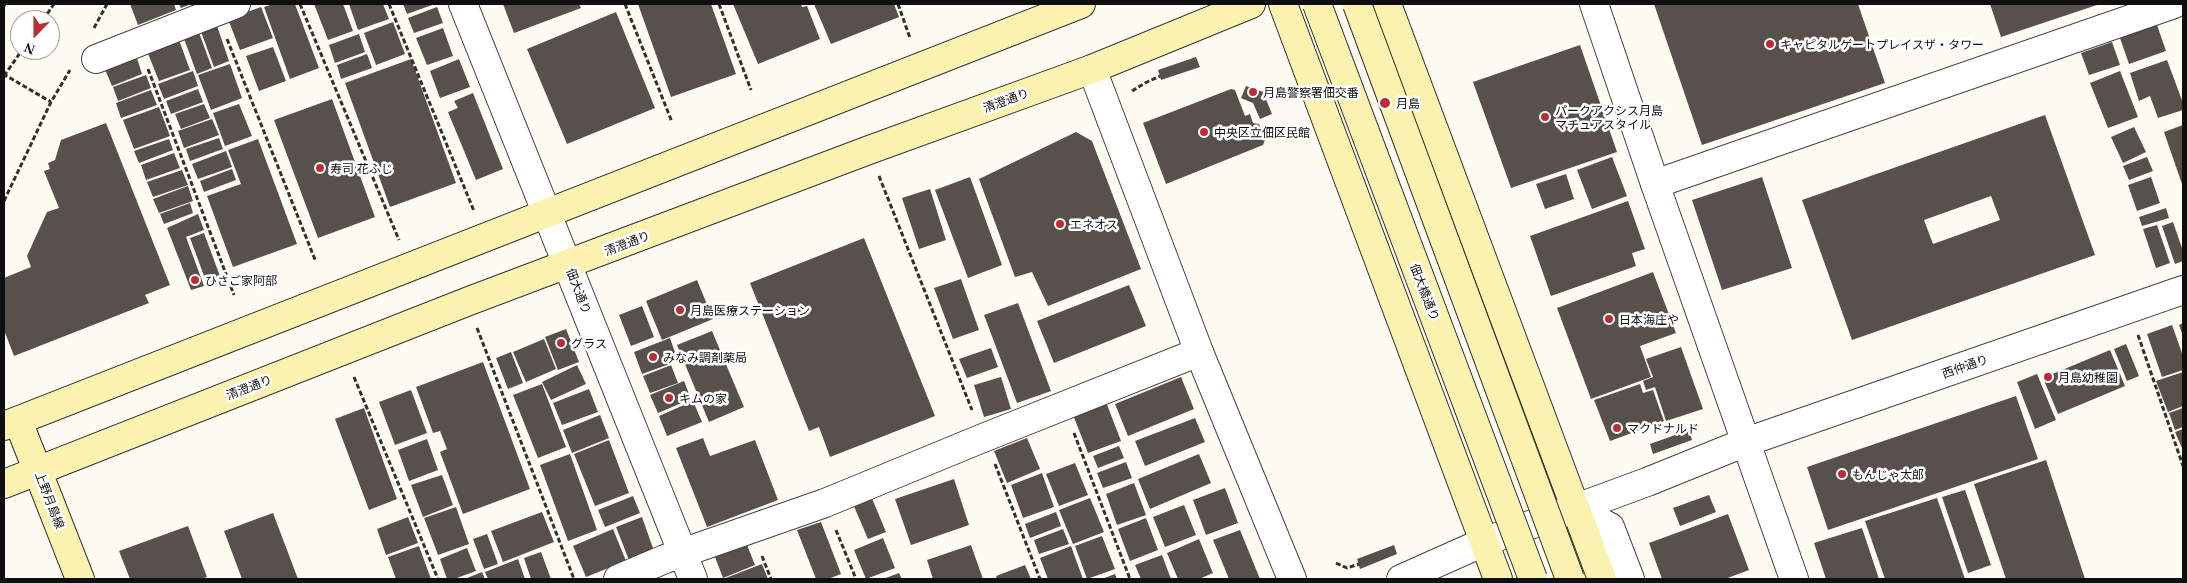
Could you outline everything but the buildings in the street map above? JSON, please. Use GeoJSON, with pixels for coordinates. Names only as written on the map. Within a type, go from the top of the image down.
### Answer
{"type":"FeatureCollection","features":[{"type":"Feature","properties":{"kind":"main road","name":"清澄通り"},"geometry":{"type":"LineString","coordinates":[[4,484],[470,301],[869,150],[1092,69],[1251,4]]}},
{"type":"Feature","properties":{"kind":"main road"},"geometry":{"type":"LineString","coordinates":[[1283,4],[1498,579]]}},
{"type":"Feature","properties":{"kind":"main road","name":"佃大橋通り"},"geometry":{"type":"LineString","coordinates":[[1317,4],[1533,579]]}},
{"type":"Feature","properties":{"kind":"main road"},"geometry":{"type":"LineString","coordinates":[[1357,4],[1570,579]]}},
{"type":"Feature","properties":{"kind":"main road"},"geometry":{"type":"LineString","coordinates":[[1387,4],[1602,579]]}},
{"type":"Feature","properties":{"kind":"main road"},"geometry":{"type":"LineString","coordinates":[[11,423],[1073,5]]}},
{"type":"Feature","properties":{"kind":"main road","name":"上野月島線"},"geometry":{"type":"LineString","coordinates":[[11,423],[38,470],[80,579]]}},
{"type":"Feature","properties":{"kind":"street","name":"佃大通り"},"geometry":{"type":"LineString","coordinates":[[463,4],[548,212],[693,579]]}},
{"type":"Feature","properties":{"kind":"street"},"geometry":{"type":"LineString","coordinates":[[1594,4],[1655,184],[1794,579]]}},
{"type":"Feature","properties":{"kind":"street"},"geometry":{"type":"LineString","coordinates":[[1655,184],[2174,4]]}},
{"type":"Feature","properties":{"kind":"street"},"geometry":{"type":"LineString","coordinates":[[2179,4],[2183,16]]}},
{"type":"Feature","properties":{"kind":"street"},"geometry":{"type":"LineString","coordinates":[[96,59],[226,8]]}},
{"type":"Feature","properties":{"kind":"street"},"geometry":{"type":"LineString","coordinates":[[1092,69],[1199,352],[1292,579]]}},
{"type":"Feature","properties":{"kind":"street","name":"西仲通り"},"geometry":{"type":"LineString","coordinates":[[1401,579],[1484,542],[1648,482],[1746,442],[2183,290]]}},
{"type":"Feature","properties":{"kind":"street"},"geometry":{"type":"LineString","coordinates":[[618,579],[825,504],[983,438],[1199,352]]}},
{"type":"Feature","properties":{"kind":"street"},"geometry":{"type":"LineString","coordinates":[[1576,509],[1610,527],[1630,579]]}},
{"type":"Feature","properties":{"kind":"street"},"geometry":{"type":"LineString","coordinates":[[1482,579],[1484,542]]}},
{"type":"Feature","properties":{"kind":"path"},"geometry":{"type":"LineString","coordinates":[[300,4],[410,266]]}},
{"type":"Feature","properties":{"kind":"path"},"geometry":{"type":"LineString","coordinates":[[389,4],[484,237]]}},
{"type":"Feature","properties":{"kind":"path"},"geometry":{"type":"LineString","coordinates":[[625,4],[672,122]]}},
{"type":"Feature","properties":{"kind":"path"},"geometry":{"type":"LineString","coordinates":[[718,4],[751,90]]}},
{"type":"Feature","properties":{"kind":"path"},"geometry":{"type":"LineString","coordinates":[[898,4],[921,66]]}},
{"type":"Feature","properties":{"kind":"path"},"geometry":{"type":"LineString","coordinates":[[226,8],[316,262]]}},
{"type":"Feature","properties":{"kind":"path"},"geometry":{"type":"LineString","coordinates":[[138,42],[234,295]]}},
{"type":"Feature","properties":{"kind":"path"},"geometry":{"type":"LineString","coordinates":[[4,201],[51,102],[4,76],[15,60]]}},
{"type":"Feature","properties":{"kind":"path"},"geometry":{"type":"LineString","coordinates":[[1127,94],[1145,82],[1160,76]]}},
{"type":"Feature","properties":{"kind":"path"},"geometry":{"type":"LineString","coordinates":[[869,150],[1040,579]]}},
{"type":"Feature","properties":{"kind":"path"},"geometry":{"type":"LineString","coordinates":[[470,301],[482,342],[574,579]]}},
{"type":"Feature","properties":{"kind":"path"},"geometry":{"type":"LineString","coordinates":[[2129,309],[2183,466]]}},
{"type":"Feature","properties":{"kind":"path"},"geometry":{"type":"LineString","coordinates":[[344,350],[438,579]]}},
{"type":"Feature","properties":{"kind":"path"},"geometry":{"type":"LineString","coordinates":[[1064,406],[1130,579]]}},
{"type":"Feature","properties":{"kind":"path"},"geometry":{"type":"LineString","coordinates":[[825,504],[856,579]]}},
{"type":"Feature","properties":{"kind":"path"},"geometry":{"type":"LineString","coordinates":[[1336,563],[1347,568],[1359,564]]}},
{"type":"Feature","properties":{"kind":"place","name":"キャピタルゲートプレイスザ・タワー"},"geometry":{"type":"Point","coordinates":[1770,44]}},
{"type":"Feature","properties":{"kind":"place","name":"月島警察署佃交番"},"geometry":{"type":"Point","coordinates":[1253,92]}},
{"type":"Feature","properties":{"kind":"place","name":"月島"},"geometry":{"type":"Point","coordinates":[1385,103]}},
{"type":"Feature","properties":{"kind":"place","name":"パークアクシス月島 マチュアスタイル"},"geometry":{"type":"Point","coordinates":[1545,117]}},
{"type":"Feature","properties":{"kind":"place","name":"中央区立佃区民館"},"geometry":{"type":"Point","coordinates":[1204,132]}},
{"type":"Feature","properties":{"kind":"place","name":"寿司 花ふじ"},"geometry":{"type":"Point","coordinates":[320,168]}},
{"type":"Feature","properties":{"kind":"place","name":"エネオス"},"geometry":{"type":"Point","coordinates":[1060,224]}},
{"type":"Feature","properties":{"kind":"place","name":"ひさご家阿部"},"geometry":{"type":"Point","coordinates":[195,280]}},
{"type":"Feature","properties":{"kind":"place","name":"月島医療ステーション"},"geometry":{"type":"Point","coordinates":[680,310]}},
{"type":"Feature","properties":{"kind":"place","name":"日本海庄や"},"geometry":{"type":"Point","coordinates":[1609,319]}},
{"type":"Feature","properties":{"kind":"place","name":"グラス"},"geometry":{"type":"Point","coordinates":[561,343]}},
{"type":"Feature","properties":{"kind":"place","name":"みなみ調剤薬局"},"geometry":{"type":"Point","coordinates":[653,357]}},
{"type":"Feature","properties":{"kind":"place","name":"月島幼稚園"},"geometry":{"type":"Point","coordinates":[2048,377]}},
{"type":"Feature","properties":{"kind":"place","name":"キムの家"},"geometry":{"type":"Point","coordinates":[669,398]}},
{"type":"Feature","properties":{"kind":"place","name":"マクドナルド"},"geometry":{"type":"Point","coordinates":[1617,428]}},
{"type":"Feature","properties":{"kind":"place","name":"もんじゃ太郎"},"geometry":{"type":"Point","coordinates":[1842,474]}}]}
